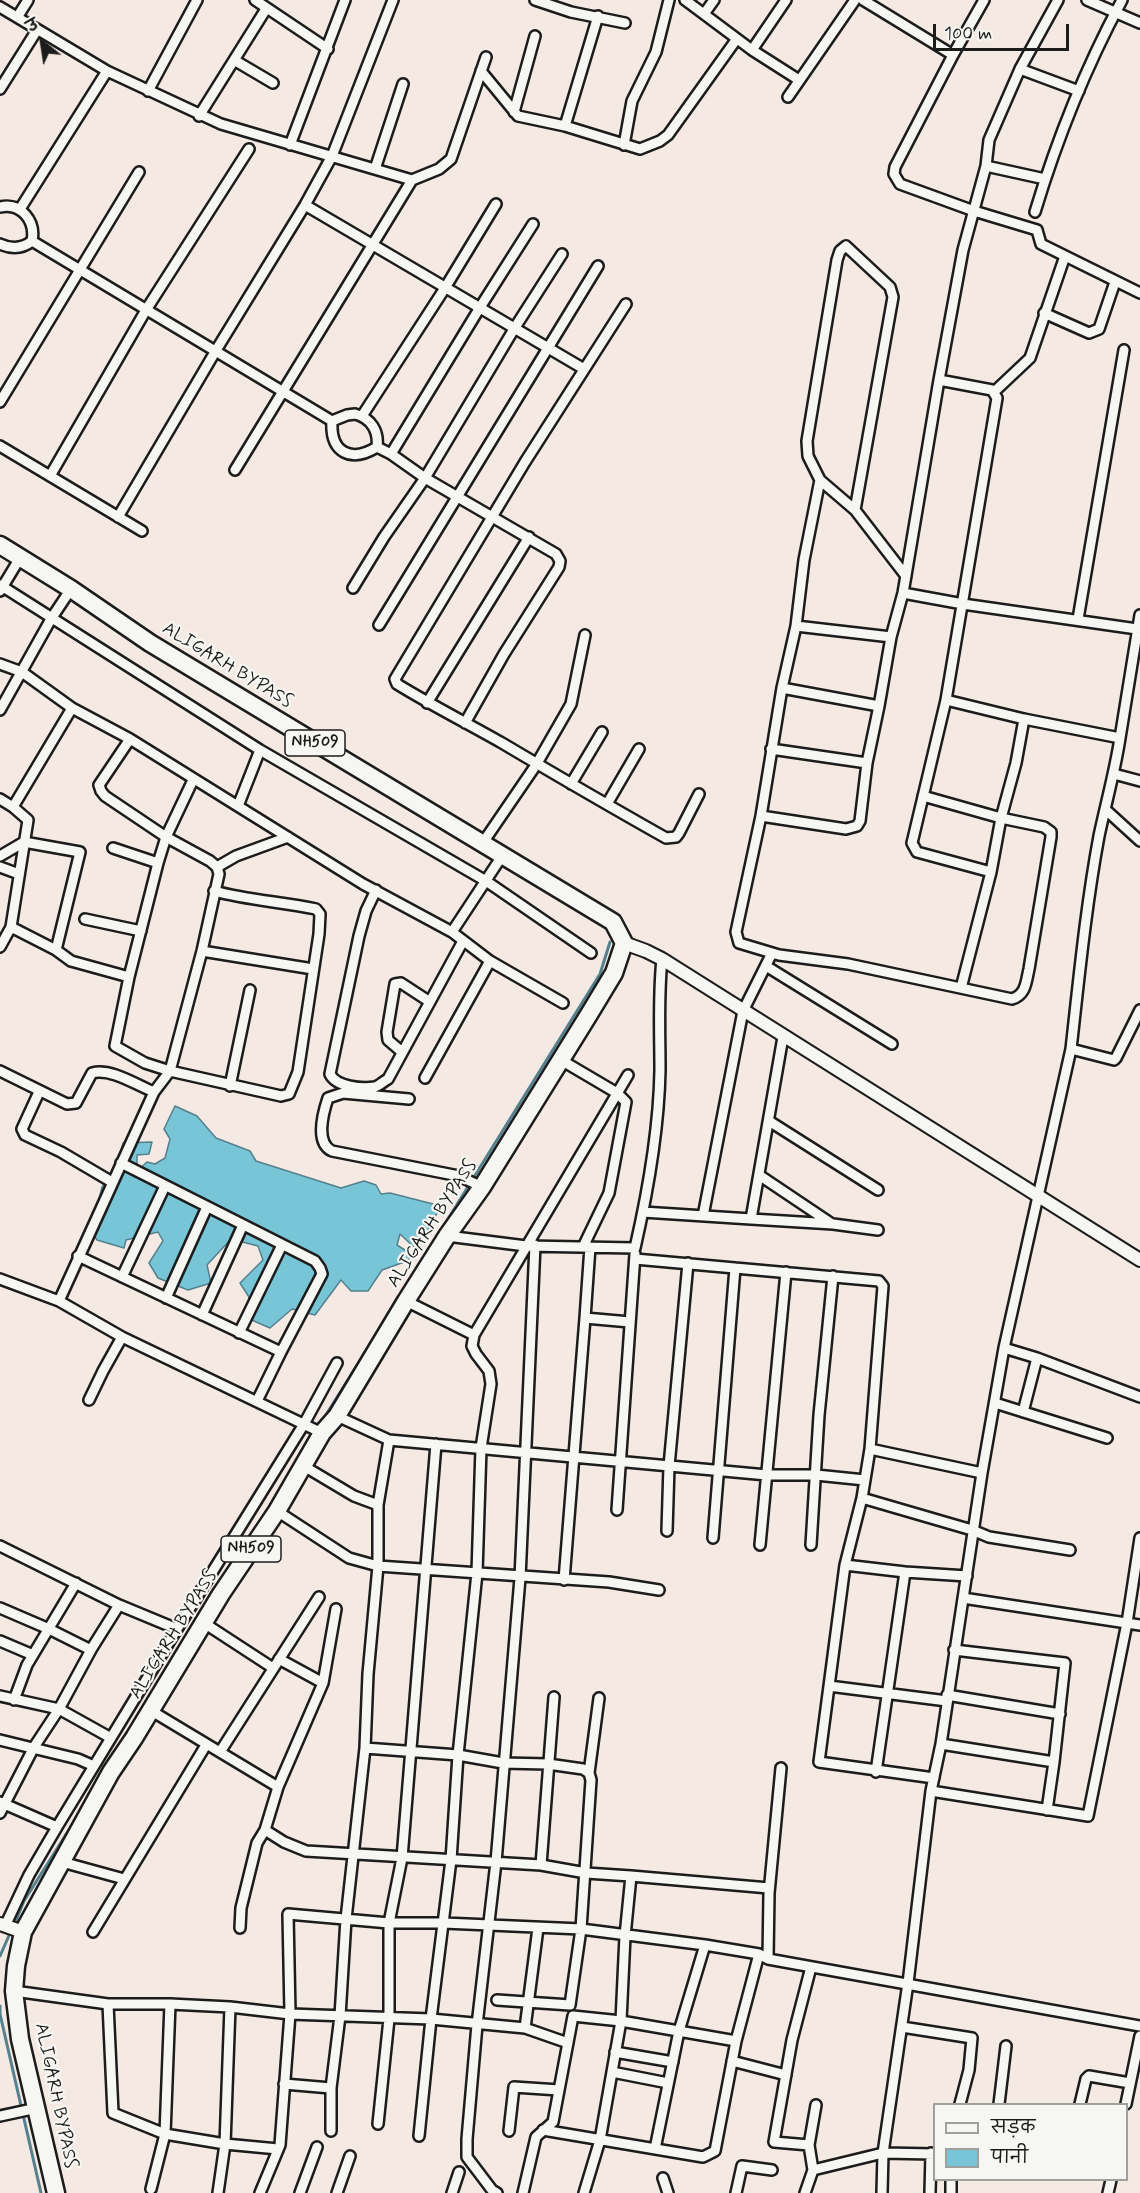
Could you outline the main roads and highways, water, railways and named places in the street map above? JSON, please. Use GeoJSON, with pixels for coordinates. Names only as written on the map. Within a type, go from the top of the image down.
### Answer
{"type":"FeatureCollection","features":[{"type":"Feature","properties":{"kind":"highway","name":"ALIGARH BYPASS"},"geometry":{"type":"LineString","coordinates":[[0,545],[18,563],[482,844],[500,860],[613,922],[624,943],[614,973],[561,1060],[406,1301],[337,1416],[314,1429],[302,1465],[277,1511],[221,1594],[111,1772],[62,1862],[11,1928],[16,1966],[14,1991],[20,2039],[34,2109],[56,2193]]}},
{"type":"Feature","properties":{"kind":"water"},"geometry":{"type":"Polygon","coordinates":[[[175,1106],[197,1116],[216,1138],[250,1151],[256,1161],[341,1188],[364,1181],[376,1185],[381,1194],[390,1193],[441,1206],[417,1250],[400,1234],[397,1245],[408,1252],[410,1260],[382,1270],[368,1291],[351,1291],[341,1280],[315,1315],[292,1309],[270,1328],[247,1318],[249,1297],[240,1283],[263,1260],[258,1246],[231,1239],[207,1265],[211,1283],[188,1290],[158,1278],[149,1263],[163,1241],[158,1232],[126,1240],[124,1248],[97,1240],[91,1231],[102,1187],[117,1166],[123,1143],[152,1142],[149,1154],[137,1155],[137,1171],[147,1162],[155,1164],[165,1158],[170,1139],[164,1129],[175,1106]]]}},
{"type":"Feature","properties":{"kind":"waterway"},"geometry":{"type":"LineString","coordinates":[[438,1235],[600,974],[610,942]]}},
{"type":"Feature","properties":{"kind":"waterway"},"geometry":{"type":"LineString","coordinates":[[324,1418],[378,1332]]}},
{"type":"Feature","properties":{"kind":"waterway"},"geometry":{"type":"LineString","coordinates":[[264,1515],[277,1495]]}},
{"type":"Feature","properties":{"kind":"waterway"},"geometry":{"type":"LineString","coordinates":[[14,1925],[24,1901],[77,1817]]}},
{"type":"Feature","properties":{"kind":"waterway"},"geometry":{"type":"LineString","coordinates":[[0,1956],[11,1931]]}},
{"type":"Feature","properties":{"kind":"waterway"},"geometry":{"type":"LineString","coordinates":[[0,2006],[41,2193]]}}]}
